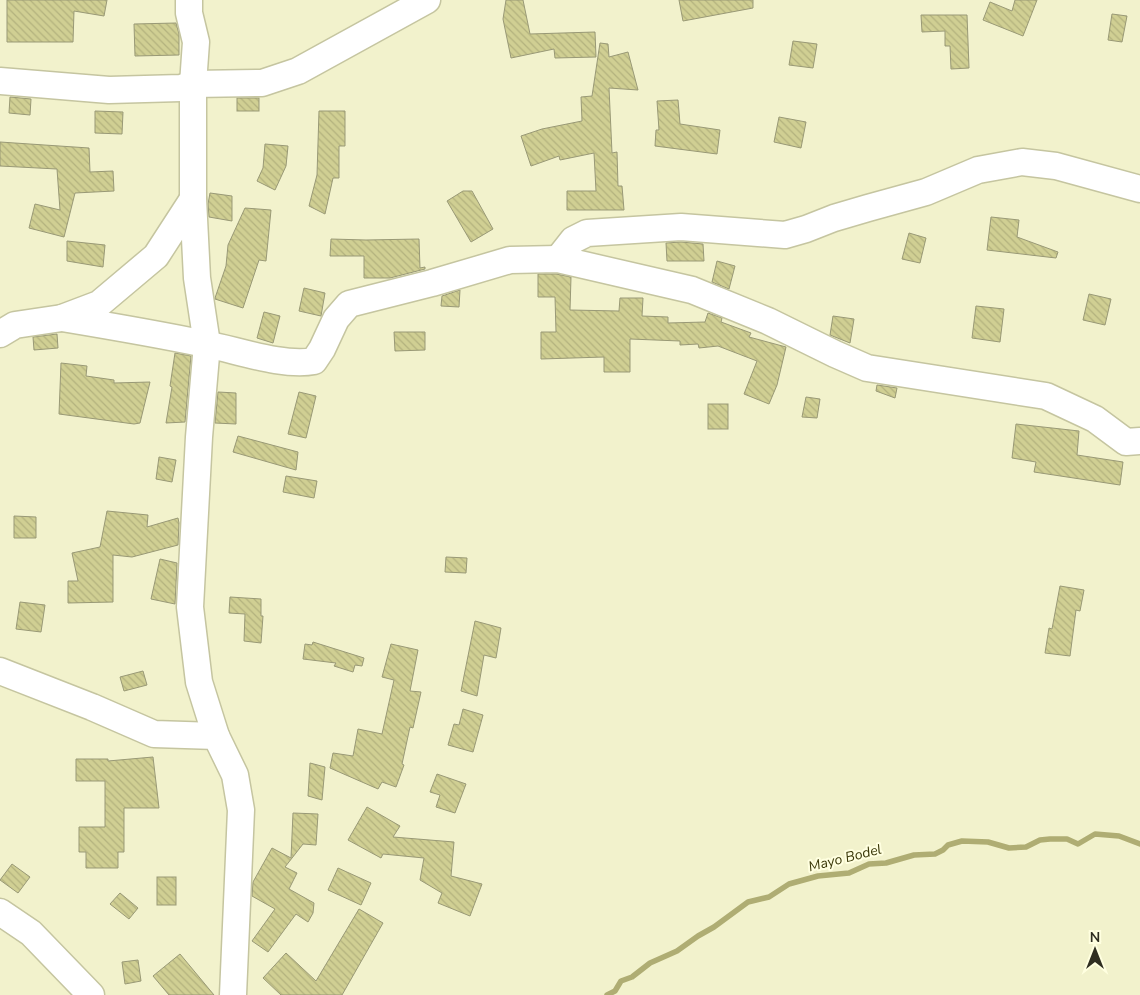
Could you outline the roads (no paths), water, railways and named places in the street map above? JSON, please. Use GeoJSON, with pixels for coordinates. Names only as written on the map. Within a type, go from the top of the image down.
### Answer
{"type":"FeatureCollection","features":[{"type":"Feature","properties":{"kind":"street"},"geometry":{"type":"LineString","coordinates":[[189,0],[189,13],[196,42],[193,84],[193,199],[198,278],[206,344],[190,607],[199,682],[216,736],[235,775],[241,810],[233,995]]}},
{"type":"Feature","properties":{"kind":"street"},"geometry":{"type":"LineString","coordinates":[[0,81],[109,90],[181,88],[193,84],[262,83],[298,71],[427,0]]}},
{"type":"Feature","properties":{"kind":"street"},"geometry":{"type":"LineString","coordinates":[[558,259],[573,240],[587,233],[681,227],[785,235],[806,230],[834,218],[926,192],[978,170],[1022,162],[1056,166],[1140,189]]}},
{"type":"Feature","properties":{"kind":"street"},"geometry":{"type":"LineString","coordinates":[[0,334],[15,325],[62,318],[99,304],[156,256],[193,199]]}},
{"type":"Feature","properties":{"kind":"street"},"geometry":{"type":"LineString","coordinates":[[62,318],[302,363],[314,361],[322,349],[336,318],[349,304],[432,283],[510,260],[558,259],[692,290],[768,321],[867,368],[1046,396],[1095,419],[1126,442],[1140,441]]}},
{"type":"Feature","properties":{"kind":"street"},"geometry":{"type":"LineString","coordinates":[[0,671],[92,707],[154,734],[216,736]]}},
{"type":"Feature","properties":{"kind":"street"},"geometry":{"type":"LineString","coordinates":[[0,912],[31,933],[91,995]]}},
{"type":"Feature","properties":{"kind":"waterway","name":"Mayo Bodel"},"geometry":{"type":"LineString","coordinates":[[607,995],[615,991],[621,981],[632,977],[650,963],[677,951],[748,902],[769,897],[789,884],[818,876],[849,873],[869,864],[886,863],[914,855],[935,854],[948,845],[962,841],[988,842],[1009,848],[1026,847],[1040,840],[1050,839],[1067,839],[1078,844],[1095,834],[1119,836],[1140,844]]}}]}
